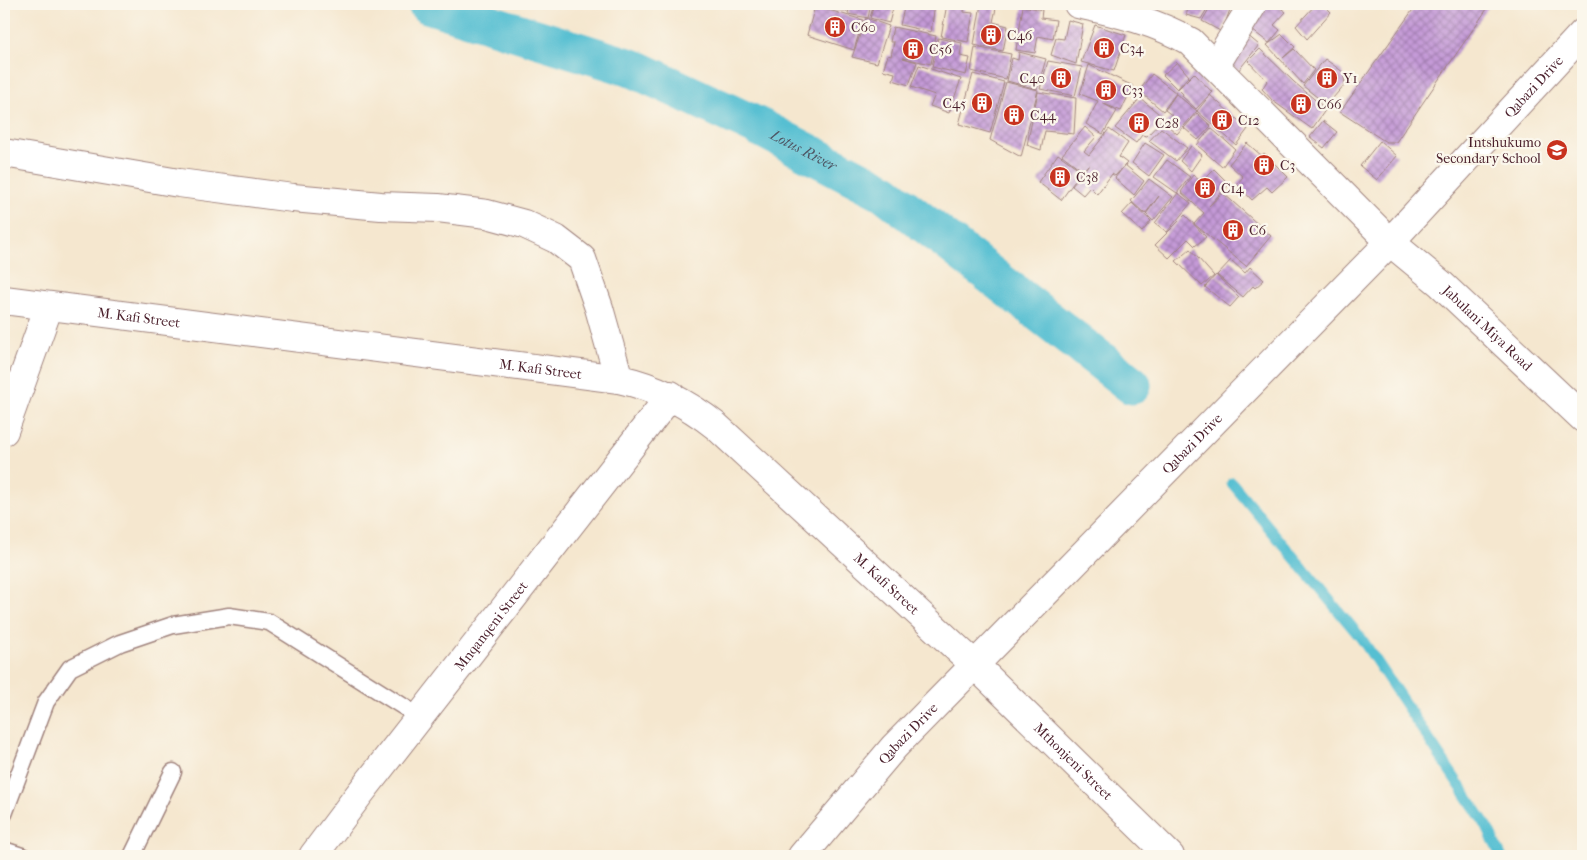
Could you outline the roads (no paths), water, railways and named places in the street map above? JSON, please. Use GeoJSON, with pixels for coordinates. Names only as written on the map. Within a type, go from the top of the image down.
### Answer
{"type":"FeatureCollection","features":[{"type":"Feature","properties":{"kind":"street"},"geometry":{"type":"LineString","coordinates":[[1215,66],[1253,4]]}},
{"type":"Feature","properties":{"kind":"street","name":"Jabulani Miya Road"},"geometry":{"type":"LineString","coordinates":[[1086,5],[1173,31],[1191,42],[1390,242],[1441,284],[1583,418]]}},
{"type":"Feature","properties":{"kind":"street","name":"Qabazi Drive"},"geometry":{"type":"LineString","coordinates":[[802,856],[894,747],[976,666],[1167,467],[1390,242],[1583,33]]}},
{"type":"Feature","properties":{"kind":"street"},"geometry":{"type":"LineString","coordinates":[[4,152],[179,183],[294,198],[448,209],[487,214],[524,224],[556,239],[582,259],[599,308],[619,379]]}},
{"type":"Feature","properties":{"kind":"street","name":"M. Kafi Street"},"geometry":{"type":"LineString","coordinates":[[4,300],[619,379],[646,385],[671,395],[696,410],[716,426],[976,666]]}},
{"type":"Feature","properties":{"kind":"street"},"geometry":{"type":"LineString","coordinates":[[4,431],[49,306]]}},
{"type":"Feature","properties":{"kind":"street","name":"Mnqanqeni Street"},"geometry":{"type":"LineString","coordinates":[[313,856],[671,395]]}},
{"type":"Feature","properties":{"kind":"street","name":"Mthonjeni Street"},"geometry":{"type":"LineString","coordinates":[[976,666],[1170,856]]}},
{"type":"Feature","properties":{"kind":"lane"},"geometry":{"type":"LineString","coordinates":[[4,814],[46,702],[70,668],[120,643],[173,625],[228,616],[269,622],[420,717]]}},
{"type":"Feature","properties":{"kind":"lane"},"geometry":{"type":"LineString","coordinates":[[132,856],[173,772]]}},
{"type":"Feature","properties":{"kind":"lane"},"geometry":{"type":"LineString","coordinates":[[4,850],[22,856]]}},
{"type":"Feature","properties":{"kind":"waterway","name":"Lotus River"},"geometry":{"type":"LineString","coordinates":[[427,4],[635,69],[761,128],[884,192],[1132,385]]}},
{"type":"Feature","properties":{"kind":"waterway"},"geometry":{"type":"LineString","coordinates":[[1232,483],[1361,638],[1486,825],[1501,856]]}},
{"type":"Feature","properties":{"kind":"place","name":"C60"},"geometry":{"type":"Point","coordinates":[835,27]}},
{"type":"Feature","properties":{"kind":"place","name":"C46"},"geometry":{"type":"Point","coordinates":[991,35]}},
{"type":"Feature","properties":{"kind":"place","name":"C34"},"geometry":{"type":"Point","coordinates":[1104,48]}},
{"type":"Feature","properties":{"kind":"place","name":"C56"},"geometry":{"type":"Point","coordinates":[913,49]}},
{"type":"Feature","properties":{"kind":"place","name":"C40"},"geometry":{"type":"Point","coordinates":[1061,78]}},
{"type":"Feature","properties":{"kind":"place","name":"Y1"},"geometry":{"type":"Point","coordinates":[1327,78]}},
{"type":"Feature","properties":{"kind":"place","name":"C33"},"geometry":{"type":"Point","coordinates":[1106,90]}},
{"type":"Feature","properties":{"kind":"place","name":"C45"},"geometry":{"type":"Point","coordinates":[982,103]}},
{"type":"Feature","properties":{"kind":"place","name":"C66"},"geometry":{"type":"Point","coordinates":[1301,104]}},
{"type":"Feature","properties":{"kind":"place","name":"C44"},"geometry":{"type":"Point","coordinates":[1014,115]}},
{"type":"Feature","properties":{"kind":"place","name":"C12"},"geometry":{"type":"Point","coordinates":[1222,120]}},
{"type":"Feature","properties":{"kind":"place","name":"C28"},"geometry":{"type":"Point","coordinates":[1139,123]}},
{"type":"Feature","properties":{"kind":"place","name":"Intshukumo Secondary School"},"geometry":{"type":"Point","coordinates":[1557,150]}},
{"type":"Feature","properties":{"kind":"place","name":"C3"},"geometry":{"type":"Point","coordinates":[1264,165]}},
{"type":"Feature","properties":{"kind":"place","name":"C38"},"geometry":{"type":"Point","coordinates":[1060,177]}},
{"type":"Feature","properties":{"kind":"place","name":"C14"},"geometry":{"type":"Point","coordinates":[1205,188]}},
{"type":"Feature","properties":{"kind":"place","name":"C6"},"geometry":{"type":"Point","coordinates":[1233,230]}}]}
